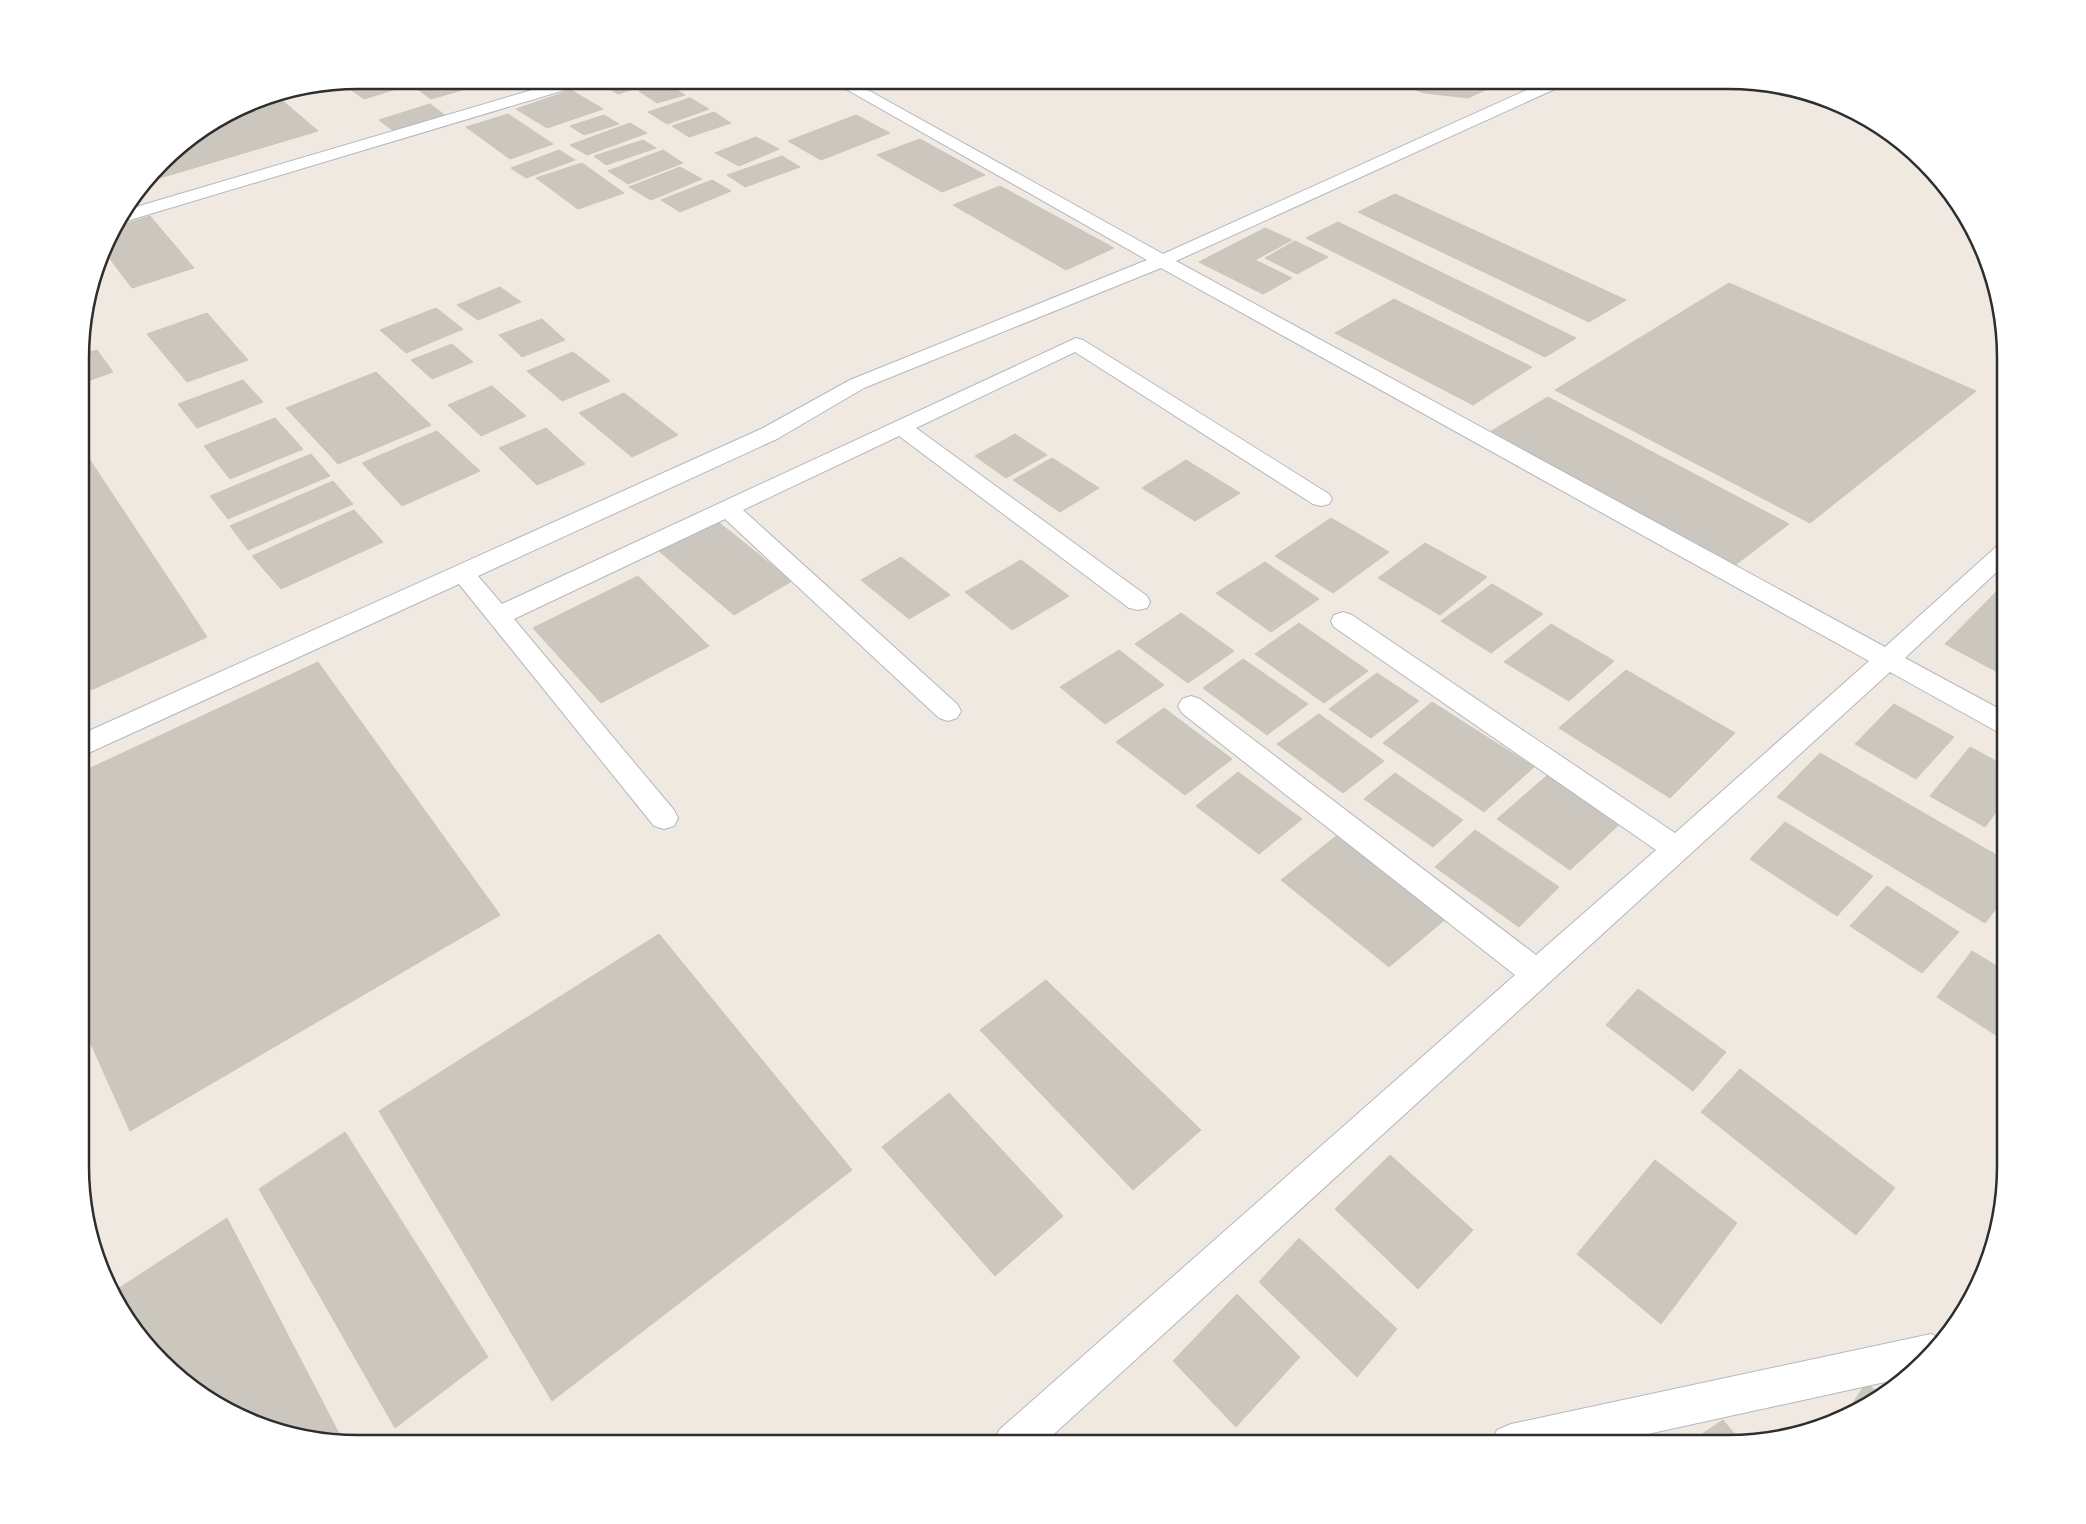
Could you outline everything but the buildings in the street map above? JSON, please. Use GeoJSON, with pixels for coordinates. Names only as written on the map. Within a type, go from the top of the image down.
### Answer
{"type":"FeatureCollection","features":[{"type":"Feature","properties":{"kind":"street"},"geometry":{"type":"LineString","coordinates":[[130,214],[554,89]]}},
{"type":"Feature","properties":{"kind":"street"},"geometry":{"type":"LineString","coordinates":[[854,89],[1997,720]]}},
{"type":"Feature","properties":{"kind":"street"},"geometry":{"type":"LineString","coordinates":[[89,743],[769,434],[857,384],[1162,260],[1541,89]]}},
{"type":"Feature","properties":{"kind":"street"},"geometry":{"type":"LineString","coordinates":[[498,616],[1076,344],[1321,499]]}},
{"type":"Feature","properties":{"kind":"street"},"geometry":{"type":"LineString","coordinates":[[901,426],[1138,602]]}},
{"type":"Feature","properties":{"kind":"street"},"geometry":{"type":"LineString","coordinates":[[727,508],[948,711]]}},
{"type":"Feature","properties":{"kind":"street"},"geometry":{"type":"LineString","coordinates":[[1023,1435],[1677,849],[1997,558]]}},
{"type":"Feature","properties":{"kind":"street"},"geometry":{"type":"LineString","coordinates":[[462,573],[664,818]]}},
{"type":"Feature","properties":{"kind":"street"},"geometry":{"type":"LineString","coordinates":[[1342,621],[1677,849]]}},
{"type":"Feature","properties":{"kind":"street"},"geometry":{"type":"LineString","coordinates":[[1191,706],[1537,974]]}},
{"type":"Feature","properties":{"kind":"street"},"geometry":{"type":"LineString","coordinates":[[1553,1435],[1917,1357]]}}]}
